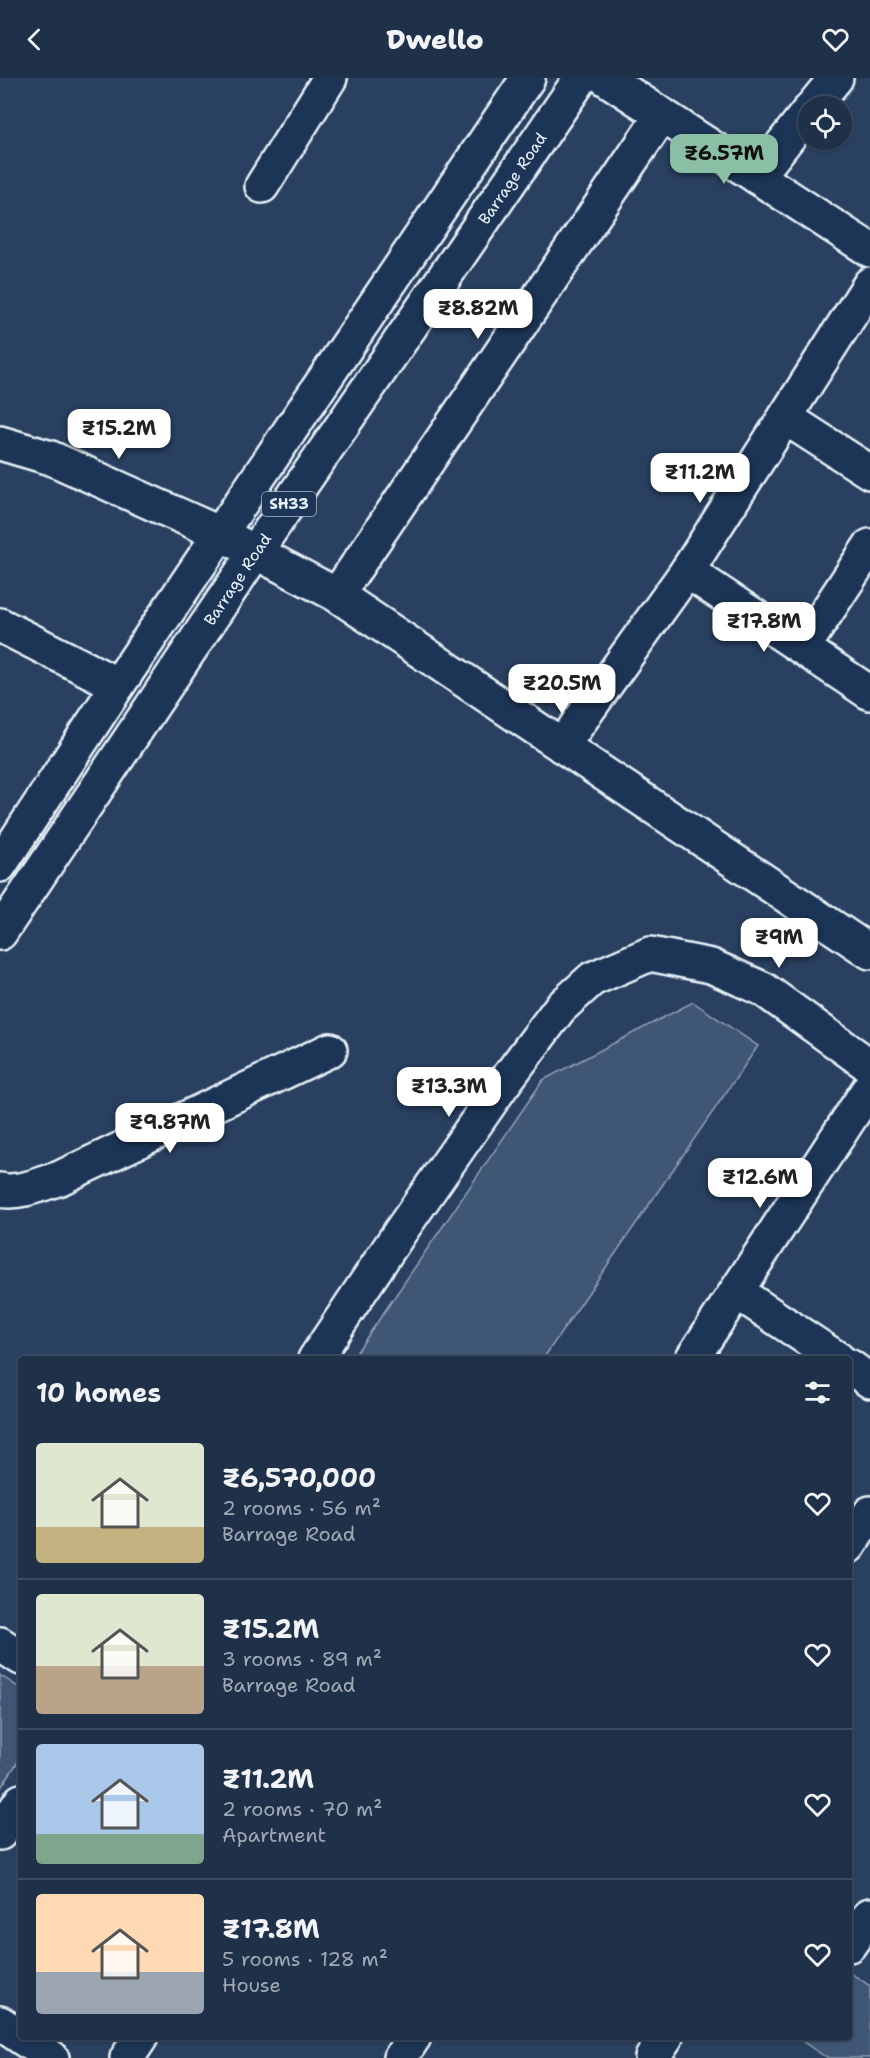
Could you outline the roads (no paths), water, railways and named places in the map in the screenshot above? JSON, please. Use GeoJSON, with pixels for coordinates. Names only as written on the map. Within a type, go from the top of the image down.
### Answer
{"type":"FeatureCollection","features":[{"type":"Feature","properties":{"kind":"street"},"geometry":{"type":"LineString","coordinates":[[262,186],[330,78]]}},
{"type":"Feature","properties":{"kind":"street","name":"SH33"},"geometry":{"type":"LineString","coordinates":[[0,865],[118,685],[528,78]]}},
{"type":"Feature","properties":{"kind":"street","name":"Barrage Road"},"geometry":{"type":"LineString","coordinates":[[0,933],[256,551],[581,78]]}},
{"type":"Feature","properties":{"kind":"street"},"geometry":{"type":"LineString","coordinates":[[605,78],[870,250]]}},
{"type":"Feature","properties":{"kind":"street"},"geometry":{"type":"LineString","coordinates":[[821,96],[836,78]]}},
{"type":"Feature","properties":{"kind":"street"},"geometry":{"type":"LineString","coordinates":[[337,595],[662,115]]}},
{"type":"Feature","properties":{"kind":"street"},"geometry":{"type":"LineString","coordinates":[[757,177],[798,125]]}},
{"type":"Feature","properties":{"kind":"street"},"geometry":{"type":"LineString","coordinates":[[562,746],[687,571],[870,284]]}},
{"type":"Feature","properties":{"kind":"street"},"geometry":{"type":"LineString","coordinates":[[786,418],[870,472]]}},
{"type":"Feature","properties":{"kind":"street"},"geometry":{"type":"LineString","coordinates":[[0,443],[51,458],[221,534],[337,595],[870,952]]}},
{"type":"Feature","properties":{"kind":"street"},"geometry":{"type":"LineString","coordinates":[[803,648],[870,546]]}},
{"type":"Feature","properties":{"kind":"street"},"geometry":{"type":"LineString","coordinates":[[687,571],[870,693]]}},
{"type":"Feature","properties":{"kind":"street"},"geometry":{"type":"LineString","coordinates":[[0,625],[118,685]]}},
{"type":"Feature","properties":{"kind":"street"},"geometry":{"type":"LineString","coordinates":[[317,1356],[400,1232],[508,1079],[561,1008],[592,979],[650,954],[711,966],[763,989],[870,1066]]}},
{"type":"Feature","properties":{"kind":"street"},"geometry":{"type":"LineString","coordinates":[[0,1190],[33,1187],[60,1178],[330,1050]]}},
{"type":"Feature","properties":{"kind":"street"},"geometry":{"type":"LineString","coordinates":[[694,1356],[870,1087]]}},
{"type":"Feature","properties":{"kind":"street"},"geometry":{"type":"LineString","coordinates":[[737,1292],[833,1356]]}},
{"type":"Feature","properties":{"kind":"street"},"geometry":{"type":"LineString","coordinates":[[852,1368],[870,1380]]}},
{"type":"Feature","properties":{"kind":"street"},"geometry":{"type":"LineString","coordinates":[[852,1541],[870,1514]]}},
{"type":"Feature","properties":{"kind":"street"},"geometry":{"type":"LineString","coordinates":[[0,1644],[18,1656]]}},
{"type":"Feature","properties":{"kind":"street"},"geometry":{"type":"LineString","coordinates":[[0,1833],[18,1806]]}},
{"type":"Feature","properties":{"kind":"street"},"geometry":{"type":"LineString","coordinates":[[852,1941],[870,1915]]}},
{"type":"Feature","properties":{"kind":"street"},"geometry":{"type":"LineString","coordinates":[[852,1947],[870,1959]]}},
{"type":"Feature","properties":{"kind":"street"},"geometry":{"type":"LineString","coordinates":[[0,2023],[18,2035]]}},
{"type":"Feature","properties":{"kind":"street"},"geometry":{"type":"LineString","coordinates":[[25,2040],[52,2058]]}},
{"type":"Feature","properties":{"kind":"street"},"geometry":{"type":"LineString","coordinates":[[127,2058],[139,2040]]}},
{"type":"Feature","properties":{"kind":"street"},"geometry":{"type":"LineString","coordinates":[[400,2058],[412,2040]]}},
{"type":"Feature","properties":{"kind":"street"},"geometry":{"type":"LineString","coordinates":[[652,2058],[664,2040]]}}]}
